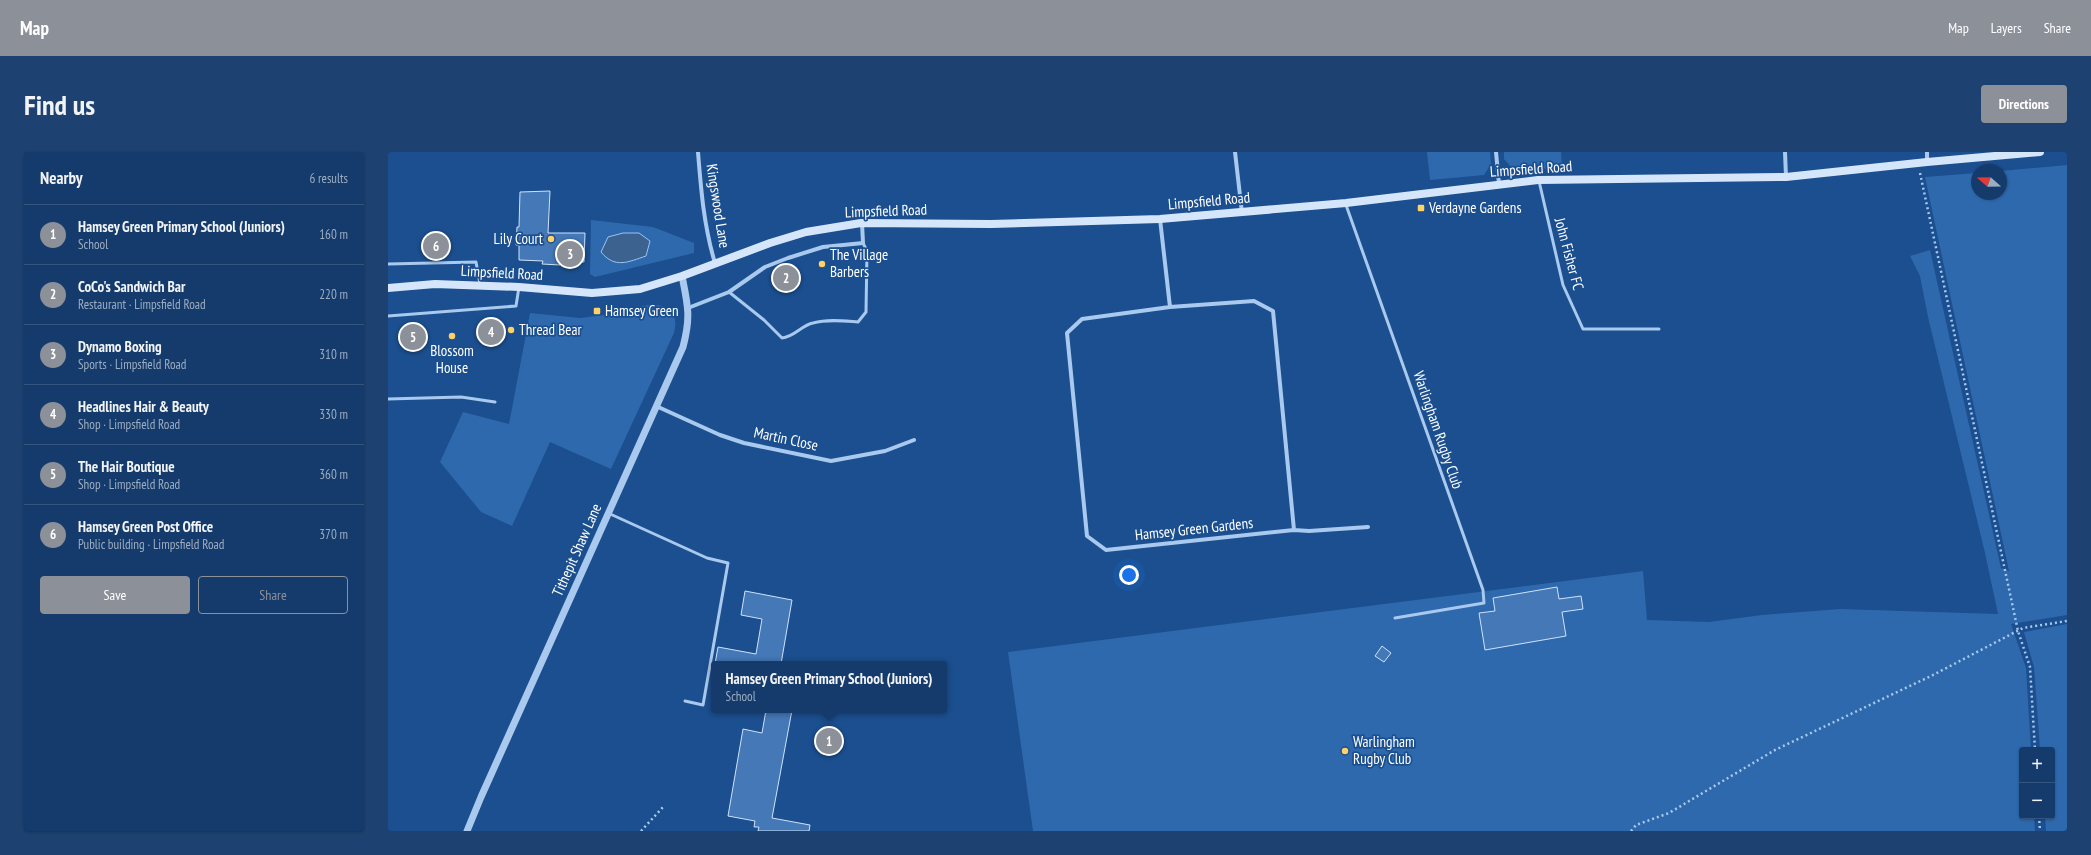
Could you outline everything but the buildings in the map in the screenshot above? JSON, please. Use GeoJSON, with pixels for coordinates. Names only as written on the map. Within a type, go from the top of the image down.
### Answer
{"type":"FeatureCollection","features":[{"type":"Feature","properties":{"kind":"main road","name":"Limpsfield Road"},"geometry":{"type":"LineString","coordinates":[[388,288],[435,284],[518,287],[592,293],[640,289],[682,276],[715,263],[806,232],[862,223],[991,224],[1160,219],[1346,203],[1538,180],[1786,177],[2040,152]]}},
{"type":"Feature","properties":{"kind":"street","name":"Kingswood Lane"},"geometry":{"type":"LineString","coordinates":[[698,152],[702,204],[708,241],[715,263]]}},
{"type":"Feature","properties":{"kind":"street"},"geometry":{"type":"LineString","coordinates":[[1235,152],[1242,213]]}},
{"type":"Feature","properties":{"kind":"street"},"geometry":{"type":"LineString","coordinates":[[1496,152],[1499,185]]}},
{"type":"Feature","properties":{"kind":"street"},"geometry":{"type":"LineString","coordinates":[[1785,152],[1786,177]]}},
{"type":"Feature","properties":{"kind":"street"},"geometry":{"type":"LineString","coordinates":[[1926,152],[1927,162]]}},
{"type":"Feature","properties":{"kind":"street"},"geometry":{"type":"LineString","coordinates":[[1160,219],[1170,307]]}},
{"type":"Feature","properties":{"kind":"street"},"geometry":{"type":"LineString","coordinates":[[688,308],[729,292],[765,267],[788,258],[823,247],[863,243],[862,223]]}},
{"type":"Feature","properties":{"kind":"street","name":"Tithepit Shaw Lane"},"geometry":{"type":"LineString","coordinates":[[467,831],[608,513],[684,347],[689,324],[688,308],[682,276]]}},
{"type":"Feature","properties":{"kind":"street","name":"Hamsey Green Gardens"},"geometry":{"type":"LineString","coordinates":[[1254,301],[1273,312],[1294,530],[1106,550],[1087,536],[1067,333],[1082,319],[1170,307],[1254,301]]}},
{"type":"Feature","properties":{"kind":"street","name":"Martin Close"},"geometry":{"type":"LineString","coordinates":[[656,406],[744,443],[831,461],[885,451],[914,440]]}},
{"type":"Feature","properties":{"kind":"street"},"geometry":{"type":"LineString","coordinates":[[1294,530],[1309,531],[1368,527]]}},
{"type":"Feature","properties":{"kind":"lane","name":"John Fisher FC"},"geometry":{"type":"LineString","coordinates":[[1538,180],[1563,285],[1583,329],[1659,328]]}},
{"type":"Feature","properties":{"kind":"lane","name":"Warlingham Rugby Club"},"geometry":{"type":"LineString","coordinates":[[1346,203],[1483,590],[1484,603],[1395,618]]}},
{"type":"Feature","properties":{"kind":"lane"},"geometry":{"type":"LineString","coordinates":[[729,292],[764,320],[782,338],[788,338],[812,323],[830,320],[858,322],[866,312],[867,251],[863,243]]}},
{"type":"Feature","properties":{"kind":"lane"},"geometry":{"type":"LineString","coordinates":[[388,264],[476,262],[480,286]]}},
{"type":"Feature","properties":{"kind":"lane"},"geometry":{"type":"LineString","coordinates":[[388,316],[516,306],[518,287]]}},
{"type":"Feature","properties":{"kind":"lane"},"geometry":{"type":"LineString","coordinates":[[388,399],[461,397],[495,402]]}},
{"type":"Feature","properties":{"kind":"lane"},"geometry":{"type":"LineString","coordinates":[[608,513],[708,558],[728,563],[702,705],[684,701]]}},
{"type":"Feature","properties":{"kind":"path"},"geometry":{"type":"LineString","coordinates":[[1918,163],[2018,631],[2030,667],[2035,747]]}},
{"type":"Feature","properties":{"kind":"path"},"geometry":{"type":"LineString","coordinates":[[1631,831],[1636,825],[1669,813],[1775,750],[1926,678],[2023,628],[2067,621]]}},
{"type":"Feature","properties":{"kind":"path"},"geometry":{"type":"LineString","coordinates":[[641,831],[664,806]]}},
{"type":"Feature","properties":{"kind":"path"},"geometry":{"type":"LineString","coordinates":[[2039,819],[2040,831]]}},
{"type":"Feature","properties":{"kind":"shaded area"},"geometry":{"type":"Polygon","coordinates":[[[1427,152],[1490,152],[1491,164],[1484,175],[1430,180],[1427,152]]]}},
{"type":"Feature","properties":{"kind":"shaded area"},"geometry":{"type":"Polygon","coordinates":[[[1504,152],[1561,152],[1562,169],[1512,168],[1504,159],[1504,152]]]}},
{"type":"Feature","properties":{"kind":"shaded area"},"geometry":{"type":"Polygon","coordinates":[[[2067,165],[2067,615],[2011,624],[2026,668],[2031,747],[2019,747],[2019,819],[2034,819],[2035,831],[1033,831],[1008,652],[1643,571],[1647,620],[1709,622],[1762,615],[1840,609],[1998,614],[1985,553],[1928,317],[1920,276],[1910,256],[1930,250],[2001,568],[2009,571],[1925,177],[1971,173],[1971,200],[2007,200],[2007,170],[2067,165]]]}},
{"type":"Feature","properties":{"kind":"shaded area"},"geometry":{"type":"Polygon","coordinates":[[[591,220],[653,227],[694,243],[694,253],[595,277],[590,274],[591,220]]]}},
{"type":"Feature","properties":{"kind":"shaded area"},"geometry":{"type":"Polygon","coordinates":[[[623,233],[639,233],[650,241],[646,256],[622,263],[611,261],[601,252],[608,237],[623,233]]]}},
{"type":"Feature","properties":{"kind":"shaded area"},"geometry":{"type":"Polygon","coordinates":[[[652,304],[664,307],[672,312],[675,320],[674,333],[611,469],[550,442],[512,526],[481,512],[440,462],[463,412],[509,424],[530,313],[580,318],[634,311],[639,307],[652,304]]]}},
{"type":"Feature","properties":{"kind":"shaded area"},"geometry":{"type":"Polygon","coordinates":[[[2067,624],[2067,831],[2046,831],[2045,819],[2055,819],[2055,747],[2040,747],[2034,667],[2024,632],[2067,624]]]}},
{"type":"Feature","properties":{"kind":"place","name":"Verdayne Gardens"},"geometry":{"type":"Point","coordinates":[1421,208]}},
{"type":"Feature","properties":{"kind":"place","name":"Lily Court"},"geometry":{"type":"Point","coordinates":[551,239]}},
{"type":"Feature","properties":{"kind":"place","name":"Hamsey Green Post Office"},"geometry":{"type":"Point","coordinates":[436,246]}},
{"type":"Feature","properties":{"kind":"place","name":"Dynamo Boxing"},"geometry":{"type":"Point","coordinates":[570,254]}},
{"type":"Feature","properties":{"kind":"place","name":"The Village Barbers"},"geometry":{"type":"Point","coordinates":[822,264]}},
{"type":"Feature","properties":{"kind":"place","name":"CoCo's Sandwich Bar"},"geometry":{"type":"Point","coordinates":[786,278]}},
{"type":"Feature","properties":{"kind":"place","name":"Hamsey Green"},"geometry":{"type":"Point","coordinates":[597,311]}},
{"type":"Feature","properties":{"kind":"place","name":"Thread Bear"},"geometry":{"type":"Point","coordinates":[511,330]}},
{"type":"Feature","properties":{"kind":"place","name":"Headlines Hair & Beauty"},"geometry":{"type":"Point","coordinates":[491,332]}},
{"type":"Feature","properties":{"kind":"place","name":"Blossom House"},"geometry":{"type":"Point","coordinates":[452,336]}},
{"type":"Feature","properties":{"kind":"place","name":"The Hair Boutique"},"geometry":{"type":"Point","coordinates":[413,337]}},
{"type":"Feature","properties":{"kind":"place","name":"Hamsey Green Primary School (Juniors)"},"geometry":{"type":"Point","coordinates":[829,741]}},
{"type":"Feature","properties":{"kind":"place","name":"Warlingham Rugby Club"},"geometry":{"type":"Point","coordinates":[1345,751]}}]}
